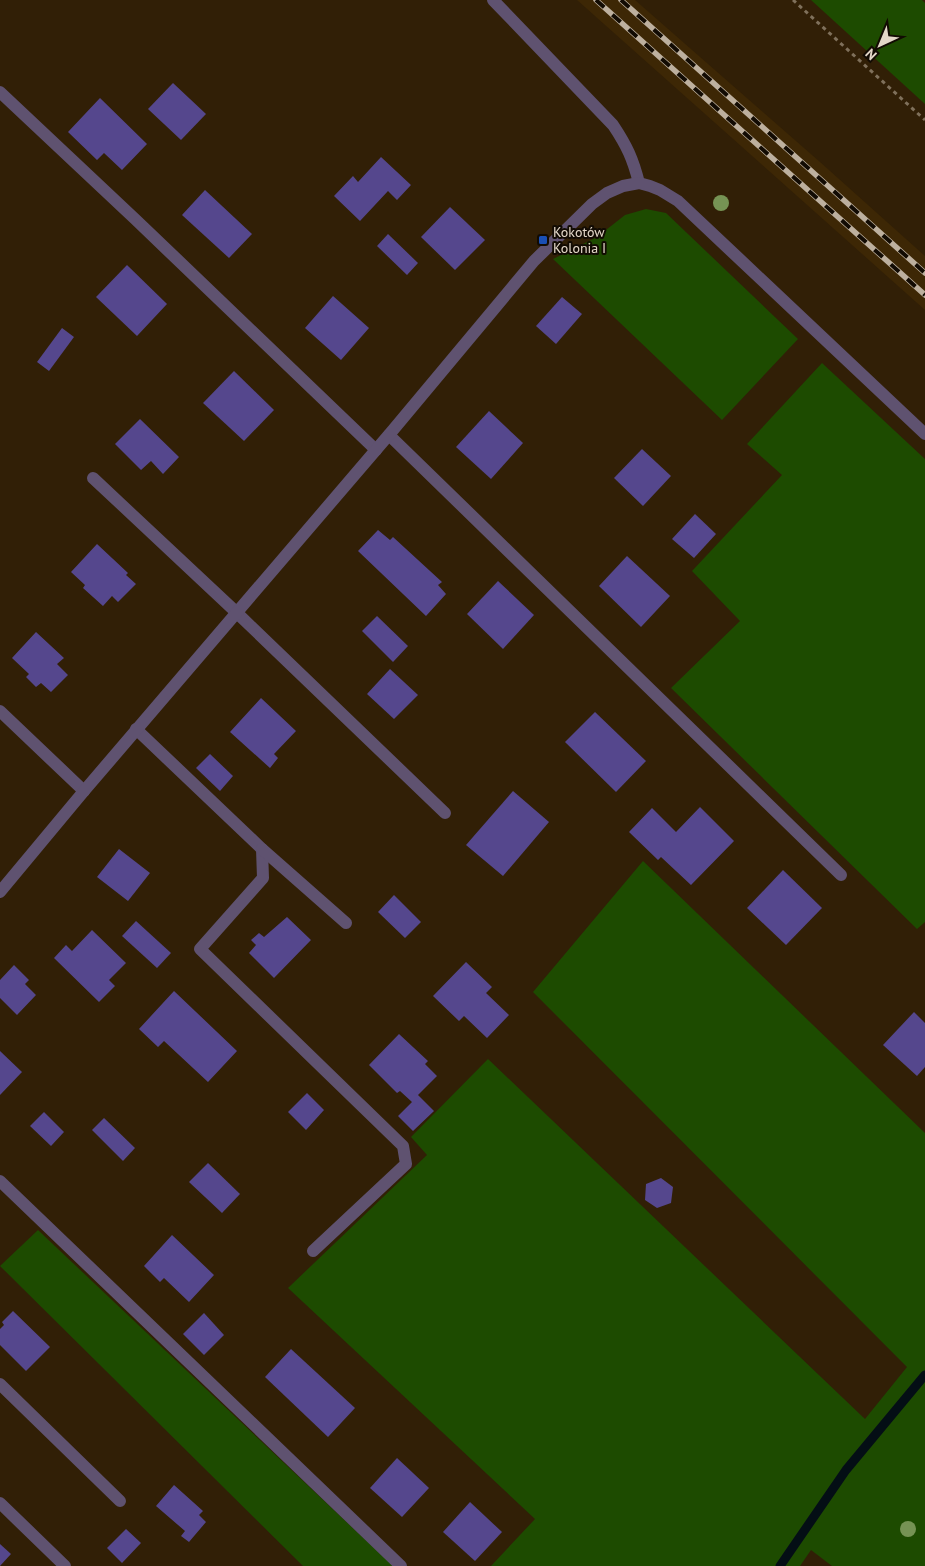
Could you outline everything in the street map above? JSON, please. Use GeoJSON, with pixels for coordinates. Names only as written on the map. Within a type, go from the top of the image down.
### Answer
{"type":"FeatureCollection","features":[{"type":"Feature","properties":{"kind":"street"},"geometry":{"type":"LineString","coordinates":[[493,0],[613,124],[626,144],[633,160],[639,183]]}},
{"type":"Feature","properties":{"kind":"street"},"geometry":{"type":"LineString","coordinates":[[0,92],[376,450]]}},
{"type":"Feature","properties":{"kind":"street"},"geometry":{"type":"LineString","coordinates":[[0,892],[534,261],[575,219],[607,194],[623,186],[639,183],[660,190],[678,201],[925,434]]}},
{"type":"Feature","properties":{"kind":"street"},"geometry":{"type":"LineString","coordinates":[[389,434],[841,874]]}},
{"type":"Feature","properties":{"kind":"street"},"geometry":{"type":"LineString","coordinates":[[93,478],[236,612],[445,813]]}},
{"type":"Feature","properties":{"kind":"street"},"geometry":{"type":"LineString","coordinates":[[0,711],[84,791]]}},
{"type":"Feature","properties":{"kind":"street"},"geometry":{"type":"LineString","coordinates":[[136,729],[262,849],[346,923]]}},
{"type":"Feature","properties":{"kind":"street"},"geometry":{"type":"LineString","coordinates":[[262,849],[263,878],[200,949],[403,1146],[406,1164],[314,1251]]}},
{"type":"Feature","properties":{"kind":"street"},"geometry":{"type":"LineString","coordinates":[[0,1181],[401,1566]]}},
{"type":"Feature","properties":{"kind":"street"},"geometry":{"type":"LineString","coordinates":[[0,1384],[120,1501]]}},
{"type":"Feature","properties":{"kind":"street"},"geometry":{"type":"LineString","coordinates":[[0,1503],[65,1566]]}},
{"type":"Feature","properties":{"kind":"path"},"geometry":{"type":"LineString","coordinates":[[793,0],[925,120]]}},
{"type":"Feature","properties":{"kind":"shaded area"},"geometry":{"type":"Polygon","coordinates":[[[577,0],[635,0],[820,162],[925,256],[925,310],[577,0]]]}},
{"type":"Feature","properties":{"kind":"green space"},"geometry":{"type":"Polygon","coordinates":[[[811,0],[922,0],[925,3],[925,104],[811,0]]]}},
{"type":"Feature","properties":{"kind":"green space"},"geometry":{"type":"Polygon","coordinates":[[[646,209],[666,213],[798,339],[722,420],[553,259],[597,237],[625,215],[646,209]]]}},
{"type":"Feature","properties":{"kind":"green space"},"geometry":{"type":"Polygon","coordinates":[[[822,363],[925,459],[925,922],[917,929],[671,688],[740,621],[692,571],[782,475],[747,444],[822,363]]]}},
{"type":"Feature","properties":{"kind":"green space"},"geometry":{"type":"Polygon","coordinates":[[[643,861],[925,1133],[925,1566],[832,1566],[811,1550],[800,1566],[491,1566],[535,1519],[288,1288],[427,1155],[411,1137],[488,1059],[865,1419],[907,1367],[533,992],[643,861]]]}},
{"type":"Feature","properties":{"kind":"green space"},"geometry":{"type":"Polygon","coordinates":[[[38,1230],[393,1566],[303,1566],[0,1266],[38,1230]]]}},
{"type":"Feature","properties":{"kind":"building"},"geometry":{"type":"Polygon","coordinates":[[[173,83],[206,114],[181,140],[148,109],[173,83]]]}},
{"type":"Feature","properties":{"kind":"building"},"geometry":{"type":"Polygon","coordinates":[[[100,98],[147,144],[122,170],[104,153],[97,160],[68,132],[100,98]]]}},
{"type":"Feature","properties":{"kind":"building"},"geometry":{"type":"Polygon","coordinates":[[[381,157],[411,185],[397,200],[388,191],[360,221],[334,196],[353,176],[358,182],[381,157]]]}},
{"type":"Feature","properties":{"kind":"building"},"geometry":{"type":"Polygon","coordinates":[[[205,190],[252,234],[229,258],[182,215],[205,190]]]}},
{"type":"Feature","properties":{"kind":"building"},"geometry":{"type":"Polygon","coordinates":[[[450,207],[485,240],[455,270],[421,237],[450,207]]]}},
{"type":"Feature","properties":{"kind":"building"},"geometry":{"type":"Polygon","coordinates":[[[388,234],[418,263],[407,275],[377,246],[388,234]]]}},
{"type":"Feature","properties":{"kind":"building"},"geometry":{"type":"Polygon","coordinates":[[[127,265],[167,304],[137,336],[96,297],[127,265]]]}},
{"type":"Feature","properties":{"kind":"building"},"geometry":{"type":"Polygon","coordinates":[[[333,296],[369,328],[341,360],[305,328],[333,296]]]}},
{"type":"Feature","properties":{"kind":"building"},"geometry":{"type":"Polygon","coordinates":[[[562,297],[582,314],[556,344],[536,326],[562,297]]]}},
{"type":"Feature","properties":{"kind":"building"},"geometry":{"type":"Polygon","coordinates":[[[62,328],[74,337],[49,371],[37,362],[62,328]]]}},
{"type":"Feature","properties":{"kind":"building"},"geometry":{"type":"Polygon","coordinates":[[[234,371],[274,410],[244,441],[203,403],[234,371]]]}},
{"type":"Feature","properties":{"kind":"building"},"geometry":{"type":"Polygon","coordinates":[[[489,411],[523,443],[491,479],[456,447],[489,411]]]}},
{"type":"Feature","properties":{"kind":"building"},"geometry":{"type":"Polygon","coordinates":[[[140,419],[179,457],[163,474],[151,461],[141,470],[115,444],[140,419]]]}},
{"type":"Feature","properties":{"kind":"building"},"geometry":{"type":"Polygon","coordinates":[[[642,449],[671,476],[643,506],[614,478],[642,449]]]}},
{"type":"Feature","properties":{"kind":"building"},"geometry":{"type":"Polygon","coordinates":[[[695,514],[716,534],[694,558],[672,539],[695,514]]]}},
{"type":"Feature","properties":{"kind":"building"},"geometry":{"type":"Polygon","coordinates":[[[378,530],[390,540],[393,537],[442,582],[438,585],[446,594],[426,616],[358,551],[378,530]]]}},
{"type":"Feature","properties":{"kind":"building"},"geometry":{"type":"Polygon","coordinates":[[[97,544],[128,573],[126,575],[136,584],[118,602],[112,596],[103,606],[83,588],[85,585],[71,572],[97,544]]]}},
{"type":"Feature","properties":{"kind":"building"},"geometry":{"type":"Polygon","coordinates":[[[627,556],[670,596],[641,627],[599,586],[627,556]]]}},
{"type":"Feature","properties":{"kind":"building"},"geometry":{"type":"Polygon","coordinates":[[[498,581],[534,615],[503,649],[467,614],[498,581]]]}},
{"type":"Feature","properties":{"kind":"building"},"geometry":{"type":"Polygon","coordinates":[[[377,616],[408,646],[393,662],[362,631],[377,616]]]}},
{"type":"Feature","properties":{"kind":"building"},"geometry":{"type":"Polygon","coordinates":[[[36,632],[64,658],[57,664],[68,675],[51,692],[41,683],[36,687],[26,677],[29,674],[12,658],[36,632]]]}},
{"type":"Feature","properties":{"kind":"building"},"geometry":{"type":"Polygon","coordinates":[[[390,669],[418,695],[394,719],[367,694],[390,669]]]}},
{"type":"Feature","properties":{"kind":"building"},"geometry":{"type":"Polygon","coordinates":[[[261,698],[296,731],[274,754],[278,758],[270,768],[230,732],[261,698]]]}},
{"type":"Feature","properties":{"kind":"building"},"geometry":{"type":"Polygon","coordinates":[[[595,712],[646,761],[616,792],[565,742],[595,712]]]}},
{"type":"Feature","properties":{"kind":"building"},"geometry":{"type":"Polygon","coordinates":[[[210,754],[233,776],[220,791],[196,768],[210,754]]]}},
{"type":"Feature","properties":{"kind":"building"},"geometry":{"type":"Polygon","coordinates":[[[513,791],[549,822],[503,876],[466,845],[513,791]]]}},
{"type":"Feature","properties":{"kind":"building"},"geometry":{"type":"Polygon","coordinates":[[[700,807],[734,841],[691,885],[661,857],[658,860],[629,832],[652,808],[676,832],[700,807]]]}},
{"type":"Feature","properties":{"kind":"building"},"geometry":{"type":"Polygon","coordinates":[[[119,849],[150,873],[128,901],[97,877],[119,849]]]}},
{"type":"Feature","properties":{"kind":"building"},"geometry":{"type":"Polygon","coordinates":[[[783,870],[822,908],[786,945],[747,908],[783,870]]]}},
{"type":"Feature","properties":{"kind":"building"},"geometry":{"type":"Polygon","coordinates":[[[394,895],[421,922],[405,938],[378,912],[394,895]]]}},
{"type":"Feature","properties":{"kind":"building"},"geometry":{"type":"Polygon","coordinates":[[[287,917],[311,940],[274,978],[249,953],[256,945],[251,940],[259,933],[264,937],[287,917]]]}},
{"type":"Feature","properties":{"kind":"building"},"geometry":{"type":"Polygon","coordinates":[[[136,921],[171,953],[157,968],[122,936],[136,921]]]}},
{"type":"Feature","properties":{"kind":"building"},"geometry":{"type":"Polygon","coordinates":[[[92,930],[126,963],[109,980],[115,986],[99,1002],[54,958],[66,945],[72,951],[92,930]]]}},
{"type":"Feature","properties":{"kind":"building"},"geometry":{"type":"Polygon","coordinates":[[[466,962],[492,987],[486,993],[509,1015],[487,1038],[464,1016],[459,1021],[433,996],[466,962]]]}},
{"type":"Feature","properties":{"kind":"building"},"geometry":{"type":"Polygon","coordinates":[[[14,965],[29,980],[25,984],[36,995],[17,1015],[0,998],[0,980],[14,965]]]}},
{"type":"Feature","properties":{"kind":"building"},"geometry":{"type":"Polygon","coordinates":[[[174,991],[237,1051],[208,1082],[164,1041],[158,1047],[139,1029],[174,991]]]}},
{"type":"Feature","properties":{"kind":"building"},"geometry":{"type":"Polygon","coordinates":[[[914,1012],[925,1023],[925,1067],[917,1076],[883,1045],[914,1012]]]}},
{"type":"Feature","properties":{"kind":"building"},"geometry":{"type":"Polygon","coordinates":[[[399,1034],[428,1061],[425,1064],[437,1076],[418,1095],[434,1111],[413,1131],[398,1116],[412,1102],[400,1091],[397,1093],[369,1065],[399,1034]]]}},
{"type":"Feature","properties":{"kind":"building"},"geometry":{"type":"Polygon","coordinates":[[[0,1051],[22,1072],[0,1095],[0,1051]]]}},
{"type":"Feature","properties":{"kind":"building"},"geometry":{"type":"Polygon","coordinates":[[[307,1093],[324,1110],[306,1130],[288,1112],[307,1093]]]}},
{"type":"Feature","properties":{"kind":"building"},"geometry":{"type":"Polygon","coordinates":[[[44,1112],[64,1132],[51,1146],[30,1126],[44,1112]]]}},
{"type":"Feature","properties":{"kind":"building"},"geometry":{"type":"Polygon","coordinates":[[[104,1118],[135,1148],[123,1161],[92,1130],[104,1118]]]}},
{"type":"Feature","properties":{"kind":"building"},"geometry":{"type":"Polygon","coordinates":[[[208,1163],[240,1194],[222,1213],[189,1182],[208,1163]]]}},
{"type":"Feature","properties":{"kind":"building"},"geometry":{"type":"Polygon","coordinates":[[[661,1178],[673,1187],[671,1203],[657,1208],[645,1200],[646,1184],[661,1178]]]}},
{"type":"Feature","properties":{"kind":"building"},"geometry":{"type":"Polygon","coordinates":[[[172,1235],[214,1275],[189,1302],[164,1278],[160,1282],[144,1266],[172,1235]]]}},
{"type":"Feature","properties":{"kind":"building"},"geometry":{"type":"Polygon","coordinates":[[[13,1311],[50,1347],[26,1371],[0,1345],[0,1329],[4,1325],[2,1322],[13,1311]]]}},
{"type":"Feature","properties":{"kind":"building"},"geometry":{"type":"Polygon","coordinates":[[[204,1313],[224,1335],[204,1355],[183,1334],[204,1313]]]}},
{"type":"Feature","properties":{"kind":"building"},"geometry":{"type":"Polygon","coordinates":[[[291,1349],[355,1408],[328,1437],[265,1377],[291,1349]]]}},
{"type":"Feature","properties":{"kind":"building"},"geometry":{"type":"Polygon","coordinates":[[[397,1458],[429,1488],[402,1517],[370,1488],[397,1458]]]}},
{"type":"Feature","properties":{"kind":"building"},"geometry":{"type":"Polygon","coordinates":[[[174,1485],[203,1511],[199,1515],[206,1522],[189,1542],[181,1536],[185,1531],[156,1506],[174,1485]]]}},
{"type":"Feature","properties":{"kind":"building"},"geometry":{"type":"Polygon","coordinates":[[[470,1502],[502,1532],[475,1561],[443,1532],[470,1502]]]}},
{"type":"Feature","properties":{"kind":"building"},"geometry":{"type":"Polygon","coordinates":[[[126,1529],[141,1543],[122,1563],[107,1548],[126,1529]]]}},
{"type":"Feature","properties":{"kind":"building"},"geometry":{"type":"Polygon","coordinates":[[[0,1544],[11,1554],[0,1566],[0,1544]]]}},
{"type":"Feature","properties":{"kind":"waterway"},"geometry":{"type":"LineString","coordinates":[[780,1566],[846,1470],[925,1375]]}},
{"type":"Feature","properties":{"kind":"railway"},"geometry":{"type":"LineString","coordinates":[[596,0],[925,295]]}},
{"type":"Feature","properties":{"kind":"railway"},"geometry":{"type":"LineString","coordinates":[[621,0],[925,273]]}},
{"type":"Feature","properties":{"kind":"place","name":"Kokotów Kolonia I"},"geometry":{"type":"Point","coordinates":[543,240]}}]}
